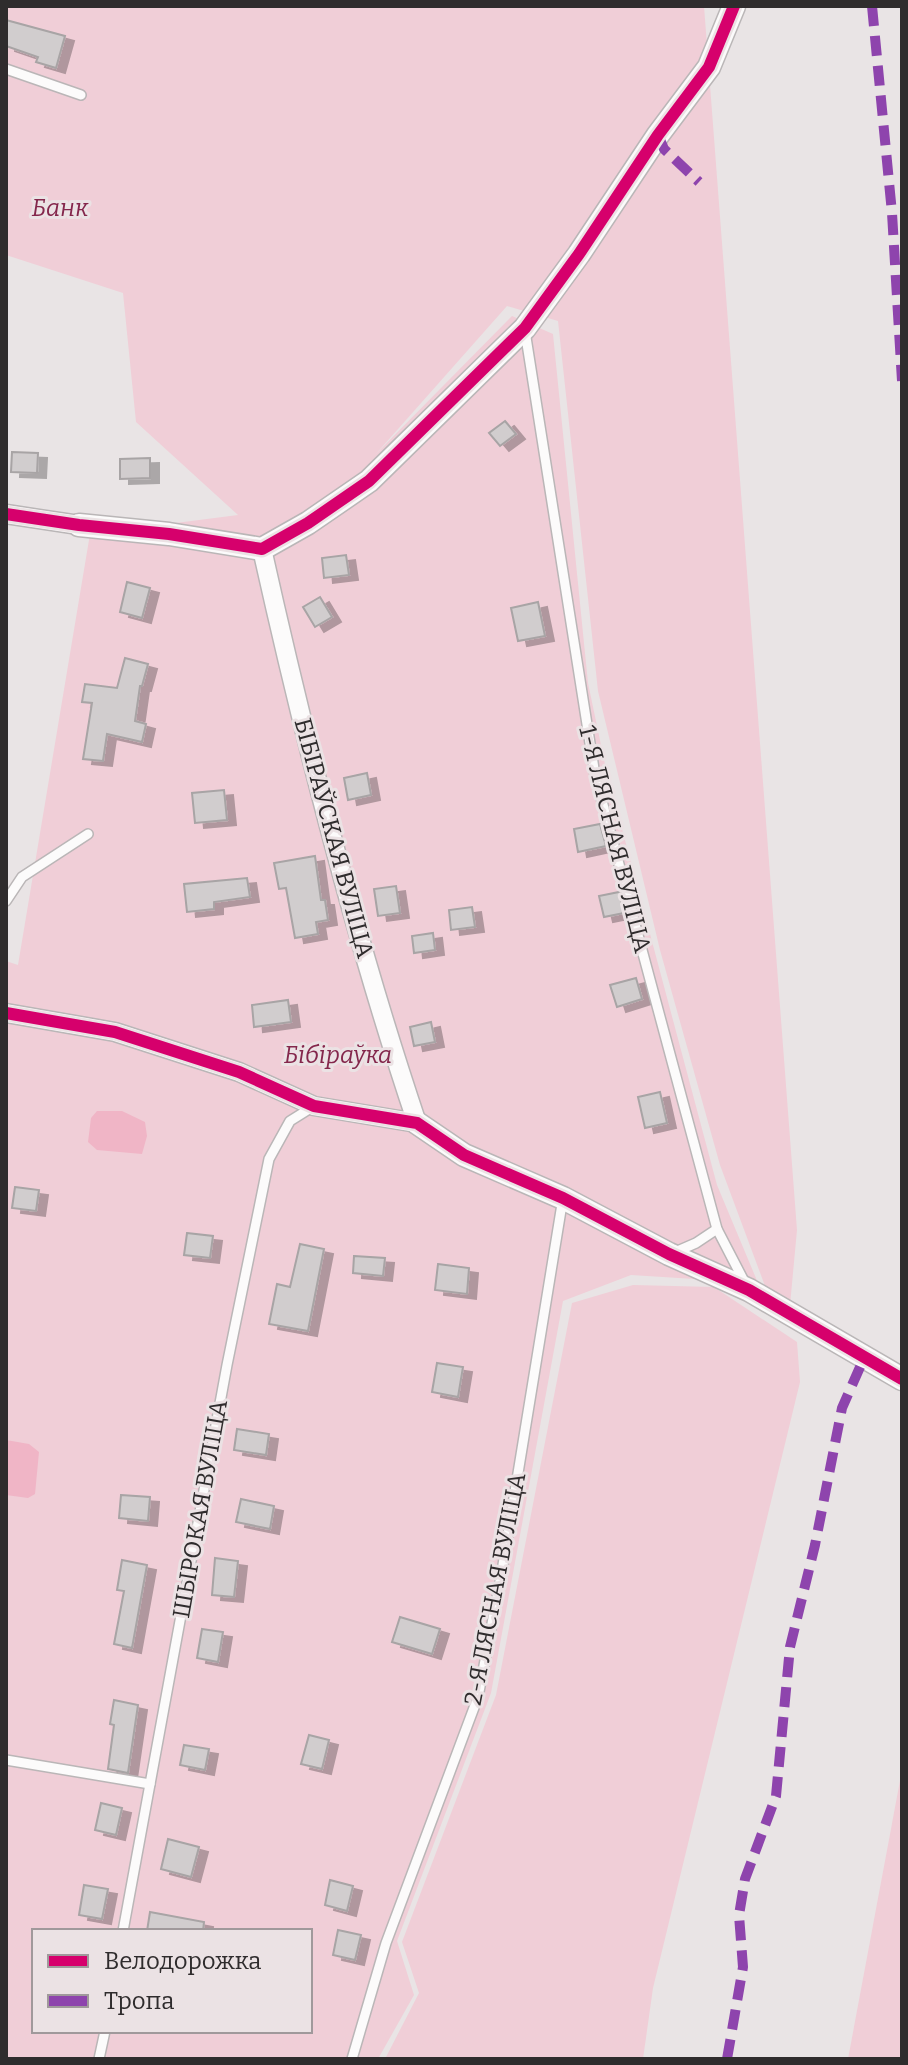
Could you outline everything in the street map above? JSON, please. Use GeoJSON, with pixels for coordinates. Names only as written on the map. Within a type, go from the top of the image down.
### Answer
{"type":"FeatureCollection","features":[{"type":"Feature","properties":{"kind":"street"},"geometry":{"type":"LineString","coordinates":[[6,514],[262,549],[308,523],[369,481],[525,328],[579,254],[658,135],[709,67],[734,6]]}},
{"type":"Feature","properties":{"kind":"street","name":"БІБІРАЎСКАЯ ВУЛІЦА"},"geometry":{"type":"LineString","coordinates":[[262,549],[300,713],[378,1004],[417,1123]]}},
{"type":"Feature","properties":{"kind":"street"},"geometry":{"type":"LineString","coordinates":[[6,1013],[115,1032],[239,1072],[314,1106],[417,1123],[464,1155],[563,1198],[669,1254],[749,1290],[902,1379]]}},
{"type":"Feature","properties":{"kind":"lane"},"geometry":{"type":"LineString","coordinates":[[6,69],[81,95]]}},
{"type":"Feature","properties":{"kind":"lane","name":"1-Я ЛЯСНАЯ ВУЛІЦА"},"geometry":{"type":"LineString","coordinates":[[525,328],[595,775],[717,1229],[749,1290]]}},
{"type":"Feature","properties":{"kind":"lane"},"geometry":{"type":"LineString","coordinates":[[6,901],[22,877],[88,834]]}},
{"type":"Feature","properties":{"kind":"lane","name":"ШЫРОКАЯ ВУЛІЦА"},"geometry":{"type":"LineString","coordinates":[[123,1929],[224,1381],[269,1159],[290,1121],[314,1106]]}},
{"type":"Feature","properties":{"kind":"lane","name":"2-Я ЛЯСНАЯ ВУЛІЦА"},"geometry":{"type":"LineString","coordinates":[[352,2059],[386,1943],[478,1697],[502,1571],[563,1198]]}},
{"type":"Feature","properties":{"kind":"lane"},"geometry":{"type":"LineString","coordinates":[[669,1254],[696,1243],[717,1229]]}},
{"type":"Feature","properties":{"kind":"lane"},"geometry":{"type":"LineString","coordinates":[[6,1760],[150,1784]]}},
{"type":"Feature","properties":{"kind":"lane"},"geometry":{"type":"LineString","coordinates":[[99,2059],[105,2033]]}},
{"type":"Feature","properties":{"kind":"green space","name":"Бібіраўка"},"geometry":{"type":"Polygon","coordinates":[[[6,6],[704,6],[797,1230],[790,1305],[765,1286],[720,1165],[660,950],[598,691],[558,321],[507,306],[375,455],[512,316],[553,334],[588,683],[606,769],[717,1185],[758,1283],[631,1275],[563,1301],[491,1693],[397,1941],[414,1995],[378,2059],[6,2059],[6,961],[18,965],[90,534],[238,515],[136,422],[123,293],[6,255],[6,6]]]}},
{"type":"Feature","properties":{"kind":"green space"},"geometry":{"type":"Polygon","coordinates":[[[633,1285],[714,1287],[797,1342],[800,1382],[653,1988],[643,2059],[385,2059],[419,1993],[402,1942],[496,1695],[572,1303],[633,1285]]]}},
{"type":"Feature","properties":{"kind":"green space"},"geometry":{"type":"Polygon","coordinates":[[[902,1770],[902,2059],[848,2059],[902,1770]]]}},
{"type":"Feature","properties":{"kind":"shaded area"},"geometry":{"type":"Polygon","coordinates":[[[97,1111],[122,1111],[145,1122],[147,1136],[142,1154],[97,1150],[88,1142],[91,1118],[97,1111]]]}},
{"type":"Feature","properties":{"kind":"shaded area"},"geometry":{"type":"Polygon","coordinates":[[[6,1440],[29,1444],[39,1452],[35,1494],[28,1498],[6,1495],[6,1440]]]}},
{"type":"Feature","properties":{"kind":"building"},"geometry":{"type":"Polygon","coordinates":[[[6,20],[65,36],[56,68],[36,62],[38,57],[6,46],[6,20]]]}},
{"type":"Feature","properties":{"kind":"building"},"geometry":{"type":"Polygon","coordinates":[[[505,421],[516,434],[500,446],[489,433],[505,421]]]}},
{"type":"Feature","properties":{"kind":"building"},"geometry":{"type":"Polygon","coordinates":[[[12,452],[38,453],[37,473],[11,472],[12,452]]]}},
{"type":"Feature","properties":{"kind":"building"},"geometry":{"type":"Polygon","coordinates":[[[150,458],[150,478],[120,479],[120,459],[150,458]]]}},
{"type":"Feature","properties":{"kind":"building"},"geometry":{"type":"Polygon","coordinates":[[[346,555],[349,575],[324,578],[322,558],[346,555]]]}},
{"type":"Feature","properties":{"kind":"building"},"geometry":{"type":"Polygon","coordinates":[[[127,582],[150,588],[142,618],[120,612],[127,582]]]}},
{"type":"Feature","properties":{"kind":"building"},"geometry":{"type":"Polygon","coordinates":[[[320,597],[332,617],[315,627],[303,607],[320,597]]]}},
{"type":"Feature","properties":{"kind":"building"},"geometry":{"type":"Polygon","coordinates":[[[538,602],[545,636],[518,641],[511,608],[538,602]]]}},
{"type":"Feature","properties":{"kind":"building"},"geometry":{"type":"Polygon","coordinates":[[[125,658],[148,664],[140,686],[135,721],[146,724],[142,742],[107,734],[103,761],[83,759],[92,703],[82,702],[85,684],[117,688],[125,658]]]}},
{"type":"Feature","properties":{"kind":"building"},"geometry":{"type":"Polygon","coordinates":[[[367,773],[371,795],[348,800],[344,778],[367,773]]]}},
{"type":"Feature","properties":{"kind":"building"},"geometry":{"type":"Polygon","coordinates":[[[224,790],[227,820],[195,823],[192,793],[224,790]]]}},
{"type":"Feature","properties":{"kind":"building"},"geometry":{"type":"Polygon","coordinates":[[[600,824],[606,846],[578,852],[574,829],[600,824]]]}},
{"type":"Feature","properties":{"kind":"building"},"geometry":{"type":"Polygon","coordinates":[[[315,856],[321,900],[325,900],[328,920],[316,922],[318,934],[295,938],[286,888],[279,889],[274,863],[315,856]]]}},
{"type":"Feature","properties":{"kind":"building"},"geometry":{"type":"Polygon","coordinates":[[[247,878],[250,897],[214,902],[214,909],[187,912],[184,884],[247,878]]]}},
{"type":"Feature","properties":{"kind":"building"},"geometry":{"type":"Polygon","coordinates":[[[396,886],[400,913],[378,916],[374,889],[396,886]]]}},
{"type":"Feature","properties":{"kind":"building"},"geometry":{"type":"Polygon","coordinates":[[[619,892],[624,913],[604,917],[599,896],[619,892]]]}},
{"type":"Feature","properties":{"kind":"building"},"geometry":{"type":"Polygon","coordinates":[[[472,907],[475,927],[451,930],[449,910],[472,907]]]}},
{"type":"Feature","properties":{"kind":"building"},"geometry":{"type":"Polygon","coordinates":[[[433,933],[435,950],[414,953],[412,936],[433,933]]]}},
{"type":"Feature","properties":{"kind":"building"},"geometry":{"type":"Polygon","coordinates":[[[636,978],[642,999],[617,1007],[610,985],[636,978]]]}},
{"type":"Feature","properties":{"kind":"building"},"geometry":{"type":"Polygon","coordinates":[[[288,1000],[291,1022],[254,1027],[252,1005],[288,1000]]]}},
{"type":"Feature","properties":{"kind":"building"},"geometry":{"type":"Polygon","coordinates":[[[431,1022],[435,1042],[414,1046],[410,1027],[431,1022]]]}},
{"type":"Feature","properties":{"kind":"building"},"geometry":{"type":"Polygon","coordinates":[[[660,1092],[667,1123],[645,1128],[638,1097],[660,1092]]]}},
{"type":"Feature","properties":{"kind":"building"},"geometry":{"type":"Polygon","coordinates":[[[15,1187],[39,1190],[36,1211],[12,1208],[15,1187]]]}},
{"type":"Feature","properties":{"kind":"building"},"geometry":{"type":"Polygon","coordinates":[[[187,1233],[213,1236],[210,1258],[184,1255],[187,1233]]]}},
{"type":"Feature","properties":{"kind":"building"},"geometry":{"type":"Polygon","coordinates":[[[300,1244],[324,1249],[308,1331],[269,1324],[277,1284],[290,1287],[300,1244]]]}},
{"type":"Feature","properties":{"kind":"building"},"geometry":{"type":"Polygon","coordinates":[[[354,1256],[385,1258],[383,1276],[353,1273],[354,1256]]]}},
{"type":"Feature","properties":{"kind":"building"},"geometry":{"type":"Polygon","coordinates":[[[438,1264],[469,1268],[467,1294],[435,1290],[438,1264]]]}},
{"type":"Feature","properties":{"kind":"building"},"geometry":{"type":"Polygon","coordinates":[[[437,1363],[463,1367],[458,1397],[432,1392],[437,1363]]]}},
{"type":"Feature","properties":{"kind":"building"},"geometry":{"type":"Polygon","coordinates":[[[237,1429],[269,1434],[266,1455],[234,1450],[237,1429]]]}},
{"type":"Feature","properties":{"kind":"building"},"geometry":{"type":"Polygon","coordinates":[[[121,1495],[150,1497],[148,1521],[119,1518],[121,1495]]]}},
{"type":"Feature","properties":{"kind":"building"},"geometry":{"type":"Polygon","coordinates":[[[241,1499],[274,1506],[270,1529],[236,1522],[241,1499]]]}},
{"type":"Feature","properties":{"kind":"building"},"geometry":{"type":"Polygon","coordinates":[[[215,1558],[238,1561],[234,1597],[212,1595],[215,1558]]]}},
{"type":"Feature","properties":{"kind":"building"},"geometry":{"type":"Polygon","coordinates":[[[122,1560],[147,1565],[132,1648],[114,1644],[124,1591],[117,1590],[122,1560]]]}},
{"type":"Feature","properties":{"kind":"building"},"geometry":{"type":"Polygon","coordinates":[[[400,1617],[440,1629],[432,1654],[392,1642],[400,1617]]]}},
{"type":"Feature","properties":{"kind":"building"},"geometry":{"type":"Polygon","coordinates":[[[202,1629],[223,1632],[218,1662],[197,1658],[202,1629]]]}},
{"type":"Feature","properties":{"kind":"building"},"geometry":{"type":"Polygon","coordinates":[[[114,1700],[138,1705],[128,1773],[108,1769],[114,1700]]]}},
{"type":"Feature","properties":{"kind":"building"},"geometry":{"type":"Polygon","coordinates":[[[309,1735],[329,1740],[322,1769],[301,1764],[309,1735]]]}},
{"type":"Feature","properties":{"kind":"building"},"geometry":{"type":"Polygon","coordinates":[[[184,1745],[209,1749],[205,1770],[180,1765],[184,1745]]]}},
{"type":"Feature","properties":{"kind":"building"},"geometry":{"type":"Polygon","coordinates":[[[101,1803],[122,1808],[116,1835],[95,1830],[101,1803]]]}},
{"type":"Feature","properties":{"kind":"building"},"geometry":{"type":"Polygon","coordinates":[[[168,1839],[199,1847],[191,1877],[161,1869],[168,1839]]]}},
{"type":"Feature","properties":{"kind":"building"},"geometry":{"type":"Polygon","coordinates":[[[330,1880],[353,1886],[347,1911],[325,1905],[330,1880]]]}},
{"type":"Feature","properties":{"kind":"building"},"geometry":{"type":"Polygon","coordinates":[[[84,1885],[108,1889],[102,1919],[79,1915],[84,1885]]]}},
{"type":"Feature","properties":{"kind":"building"},"geometry":{"type":"Polygon","coordinates":[[[150,1912],[204,1922],[203,1929],[147,1929],[150,1912]]]}},
{"type":"Feature","properties":{"kind":"building"},"geometry":{"type":"Polygon","coordinates":[[[338,1930],[361,1935],[355,1960],[333,1955],[338,1930]]]}},
{"type":"Feature","properties":{"kind":"marked path"},"geometry":{"type":"LineString","coordinates":[[872,6],[892,213],[902,381]]}},
{"type":"Feature","properties":{"kind":"marked path"},"geometry":{"type":"LineString","coordinates":[[658,135],[664,149],[699,182]]}},
{"type":"Feature","properties":{"kind":"marked path"},"geometry":{"type":"LineString","coordinates":[[727,2059],[743,1967],[739,1915],[745,1879],[776,1796],[790,1647],[815,1545],[842,1408],[864,1358]]}},
{"type":"Feature","properties":{"kind":"cycle path"},"geometry":{"type":"LineString","coordinates":[[6,514],[262,549],[308,523],[369,481],[525,328],[579,254],[658,135],[709,67],[734,6]]}},
{"type":"Feature","properties":{"kind":"cycle path"},"geometry":{"type":"LineString","coordinates":[[6,1013],[115,1032],[239,1072],[314,1106],[417,1123],[464,1155],[563,1198],[669,1254],[749,1290],[902,1379]]}},
{"type":"Feature","properties":{"kind":"park label","name":"Банк"},"geometry":{"type":"Point","coordinates":[60,208]}}]}
